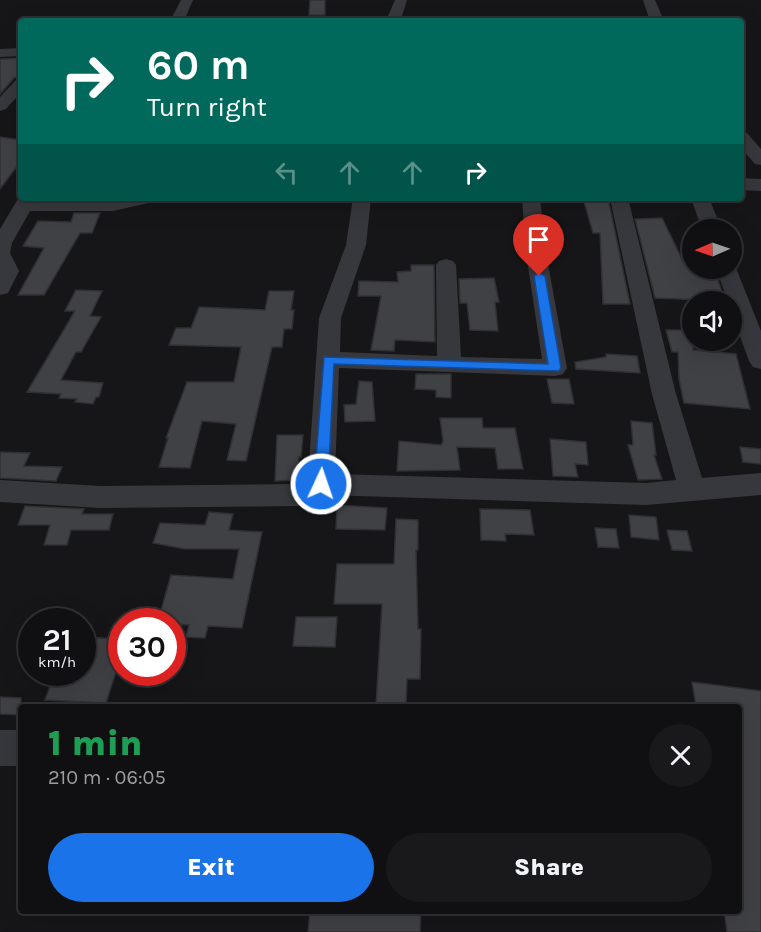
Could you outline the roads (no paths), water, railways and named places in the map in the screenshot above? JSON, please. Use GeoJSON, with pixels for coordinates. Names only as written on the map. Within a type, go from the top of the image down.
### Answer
{"type":"FeatureCollection","features":[{"type":"Feature","properties":{"kind":"street"},"geometry":{"type":"LineString","coordinates":[[178,18],[187,0]]}},
{"type":"Feature","properties":{"kind":"street"},"geometry":{"type":"LineString","coordinates":[[396,18],[401,0]]}},
{"type":"Feature","properties":{"kind":"street"},"geometry":{"type":"LineString","coordinates":[[649,0],[656,18]]}},
{"type":"Feature","properties":{"kind":"street"},"geometry":{"type":"LineString","coordinates":[[0,53],[18,52]]}},
{"type":"Feature","properties":{"kind":"street"},"geometry":{"type":"LineString","coordinates":[[0,106],[18,86]]}},
{"type":"Feature","properties":{"kind":"street"},"geometry":{"type":"LineString","coordinates":[[744,140],[761,160]]}},
{"type":"Feature","properties":{"kind":"street"},"geometry":{"type":"LineString","coordinates":[[744,184],[761,185]]}},
{"type":"Feature","properties":{"kind":"street"},"geometry":{"type":"LineString","coordinates":[[0,288],[8,271],[0,253],[2,243],[25,202],[113,205],[132,201]]}},
{"type":"Feature","properties":{"kind":"street"},"geometry":{"type":"LineString","coordinates":[[321,484],[330,318],[356,245],[362,201]]}},
{"type":"Feature","properties":{"kind":"street"},"geometry":{"type":"LineString","coordinates":[[328,360],[555,368],[536,253],[531,201]]}},
{"type":"Feature","properties":{"kind":"street"},"geometry":{"type":"LineString","coordinates":[[620,201],[664,393],[692,490]]}},
{"type":"Feature","properties":{"kind":"street"},"geometry":{"type":"LineString","coordinates":[[701,201],[707,219]]}},
{"type":"Feature","properties":{"kind":"street"},"geometry":{"type":"LineString","coordinates":[[446,265],[449,364]]}},
{"type":"Feature","properties":{"kind":"street"},"geometry":{"type":"LineString","coordinates":[[730,279],[761,361]]}},
{"type":"Feature","properties":{"kind":"street"},"geometry":{"type":"LineString","coordinates":[[0,491],[100,497],[300,495],[321,484],[646,494],[761,484]]}},
{"type":"Feature","properties":{"kind":"street"},"geometry":{"type":"LineString","coordinates":[[0,748],[18,748]]}}]}
